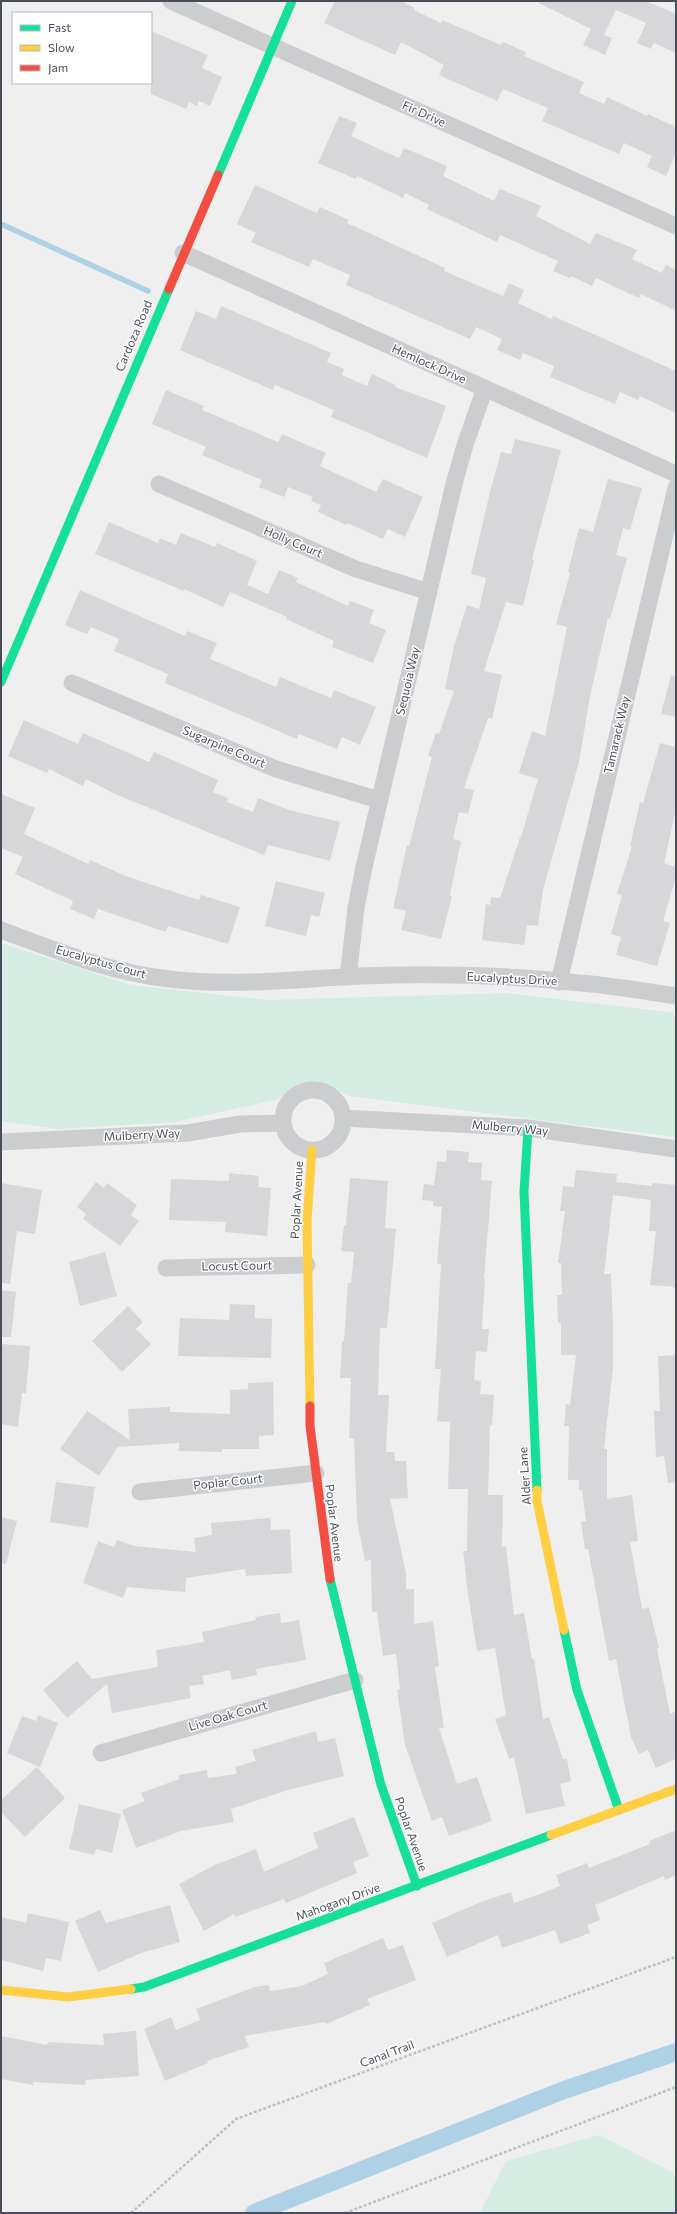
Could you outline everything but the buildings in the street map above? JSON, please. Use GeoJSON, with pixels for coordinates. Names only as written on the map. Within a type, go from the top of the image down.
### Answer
{"type":"FeatureCollection","features":[{"type":"Feature","properties":{"kind":"street","name":"Fir Drive"},"geometry":{"type":"LineString","coordinates":[[171,1],[676,226]]}},
{"type":"Feature","properties":{"kind":"street","name":"Cardoza Road"},"geometry":{"type":"LineString","coordinates":[[1,682],[183,253],[292,1]]}},
{"type":"Feature","properties":{"kind":"street","name":"Hemlock Drive"},"geometry":{"type":"LineString","coordinates":[[183,253],[676,474]]}},
{"type":"Feature","properties":{"kind":"street","name":"Sequoia Way"},"geometry":{"type":"LineString","coordinates":[[348,977],[356,908],[379,800],[454,484],[465,445],[485,388]]}},
{"type":"Feature","properties":{"kind":"street","name":"Holly Court"},"geometry":{"type":"LineString","coordinates":[[159,484],[356,569],[429,592]]}},
{"type":"Feature","properties":{"kind":"street","name":"Tamarack Way"},"geometry":{"type":"LineString","coordinates":[[559,982],[676,488]]}},
{"type":"Feature","properties":{"kind":"street","name":"Sugarpine Court"},"geometry":{"type":"LineString","coordinates":[[72,683],[276,769],[379,800]]}},
{"type":"Feature","properties":{"kind":"street","name":"Eucalyptus Court"},"geometry":{"type":"LineString","coordinates":[[1,930],[71,956],[125,972],[167,979],[209,983],[251,984],[348,977]]}},
{"type":"Feature","properties":{"kind":"street","name":"Eucalyptus Drive"},"geometry":{"type":"LineString","coordinates":[[348,977],[392,975],[521,978],[676,996]]}},
{"type":"Feature","properties":{"kind":"street"},"geometry":{"type":"LineString","coordinates":[[317,1090],[331,1096],[340,1107],[343,1118],[342,1127],[334,1141],[322,1149],[312,1150],[299,1147],[287,1136],[282,1123],[288,1102],[299,1093],[317,1090]]}},
{"type":"Feature","properties":{"kind":"street","name":"Mulberry Way"},"geometry":{"type":"LineString","coordinates":[[343,1118],[528,1128],[676,1149]]}},
{"type":"Feature","properties":{"kind":"street","name":"Mulberry Way"},"geometry":{"type":"LineString","coordinates":[[1,1142],[188,1133],[240,1124],[282,1123]]}},
{"type":"Feature","properties":{"kind":"street","name":"Alder Lane"},"geometry":{"type":"LineString","coordinates":[[528,1128],[524,1192],[537,1501],[577,1690],[619,1810]]}},
{"type":"Feature","properties":{"kind":"street","name":"Poplar Avenue"},"geometry":{"type":"LineString","coordinates":[[312,1150],[307,1221],[310,1426],[327,1567],[381,1785],[416,1886]]}},
{"type":"Feature","properties":{"kind":"street","name":"Locust Court"},"geometry":{"type":"LineString","coordinates":[[166,1268],[307,1265]]}},
{"type":"Feature","properties":{"kind":"street","name":"Poplar Court"},"geometry":{"type":"LineString","coordinates":[[140,1492],[316,1472]]}},
{"type":"Feature","properties":{"kind":"street","name":"Live Oak Court"},"geometry":{"type":"LineString","coordinates":[[101,1753],[355,1680]]}},
{"type":"Feature","properties":{"kind":"street","name":"Mahogany Drive"},"geometry":{"type":"LineString","coordinates":[[1,1990],[68,1997],[144,1987],[676,1789]]}},
{"type":"Feature","properties":{"kind":"path","name":"Canal Trail"},"geometry":{"type":"LineString","coordinates":[[131,2213],[236,2119],[676,1957]]}},
{"type":"Feature","properties":{"kind":"path"},"geometry":{"type":"LineString","coordinates":[[345,2213],[676,2087]]}},
{"type":"Feature","properties":{"kind":"green space"},"geometry":{"type":"Polygon","coordinates":[[[1,943],[131,985],[268,1000],[506,993],[676,1013],[676,1137],[349,1096],[319,1082],[303,1084],[276,1100],[174,1122],[58,1129],[1,1121],[1,943]]]}},
{"type":"Feature","properties":{"kind":"green space"},"geometry":{"type":"Polygon","coordinates":[[[599,2135],[676,2174],[676,2213],[480,2213],[506,2161],[599,2135]]]}},
{"type":"Feature","properties":{"kind":"waterway"},"geometry":{"type":"LineString","coordinates":[[1,224],[148,291]]}},
{"type":"Feature","properties":{"kind":"waterway"},"geometry":{"type":"LineString","coordinates":[[254,2213],[564,2090],[676,2052]]}},
{"type":"Feature","properties":{"kind":"traffic: fast"},"geometry":{"type":"LineString","coordinates":[[218,175],[292,1]]}},
{"type":"Feature","properties":{"kind":"traffic: fast"},"geometry":{"type":"LineString","coordinates":[[1,682],[169,289]]}},
{"type":"Feature","properties":{"kind":"traffic: fast"},"geometry":{"type":"LineString","coordinates":[[528,1128],[524,1192],[537,1490]]}},
{"type":"Feature","properties":{"kind":"traffic: fast"},"geometry":{"type":"LineString","coordinates":[[330,1579],[381,1785],[417,1886]]}},
{"type":"Feature","properties":{"kind":"traffic: fast"},"geometry":{"type":"LineString","coordinates":[[564,1630],[577,1690],[619,1810]]}},
{"type":"Feature","properties":{"kind":"traffic: fast"},"geometry":{"type":"LineString","coordinates":[[131,1989],[144,1987],[551,1835]]}},
{"type":"Feature","properties":{"kind":"traffic: slow"},"geometry":{"type":"LineString","coordinates":[[310,1406],[307,1221],[312,1150]]}},
{"type":"Feature","properties":{"kind":"traffic: slow"},"geometry":{"type":"LineString","coordinates":[[537,1490],[537,1501],[564,1630]]}},
{"type":"Feature","properties":{"kind":"traffic: slow"},"geometry":{"type":"LineString","coordinates":[[551,1835],[676,1789]]}},
{"type":"Feature","properties":{"kind":"traffic: slow"},"geometry":{"type":"LineString","coordinates":[[1,1990],[68,1997],[131,1989]]}},
{"type":"Feature","properties":{"kind":"traffic: jam"},"geometry":{"type":"LineString","coordinates":[[169,289],[218,175]]}},
{"type":"Feature","properties":{"kind":"traffic: jam"},"geometry":{"type":"LineString","coordinates":[[310,1406],[310,1426],[330,1579]]}}]}
